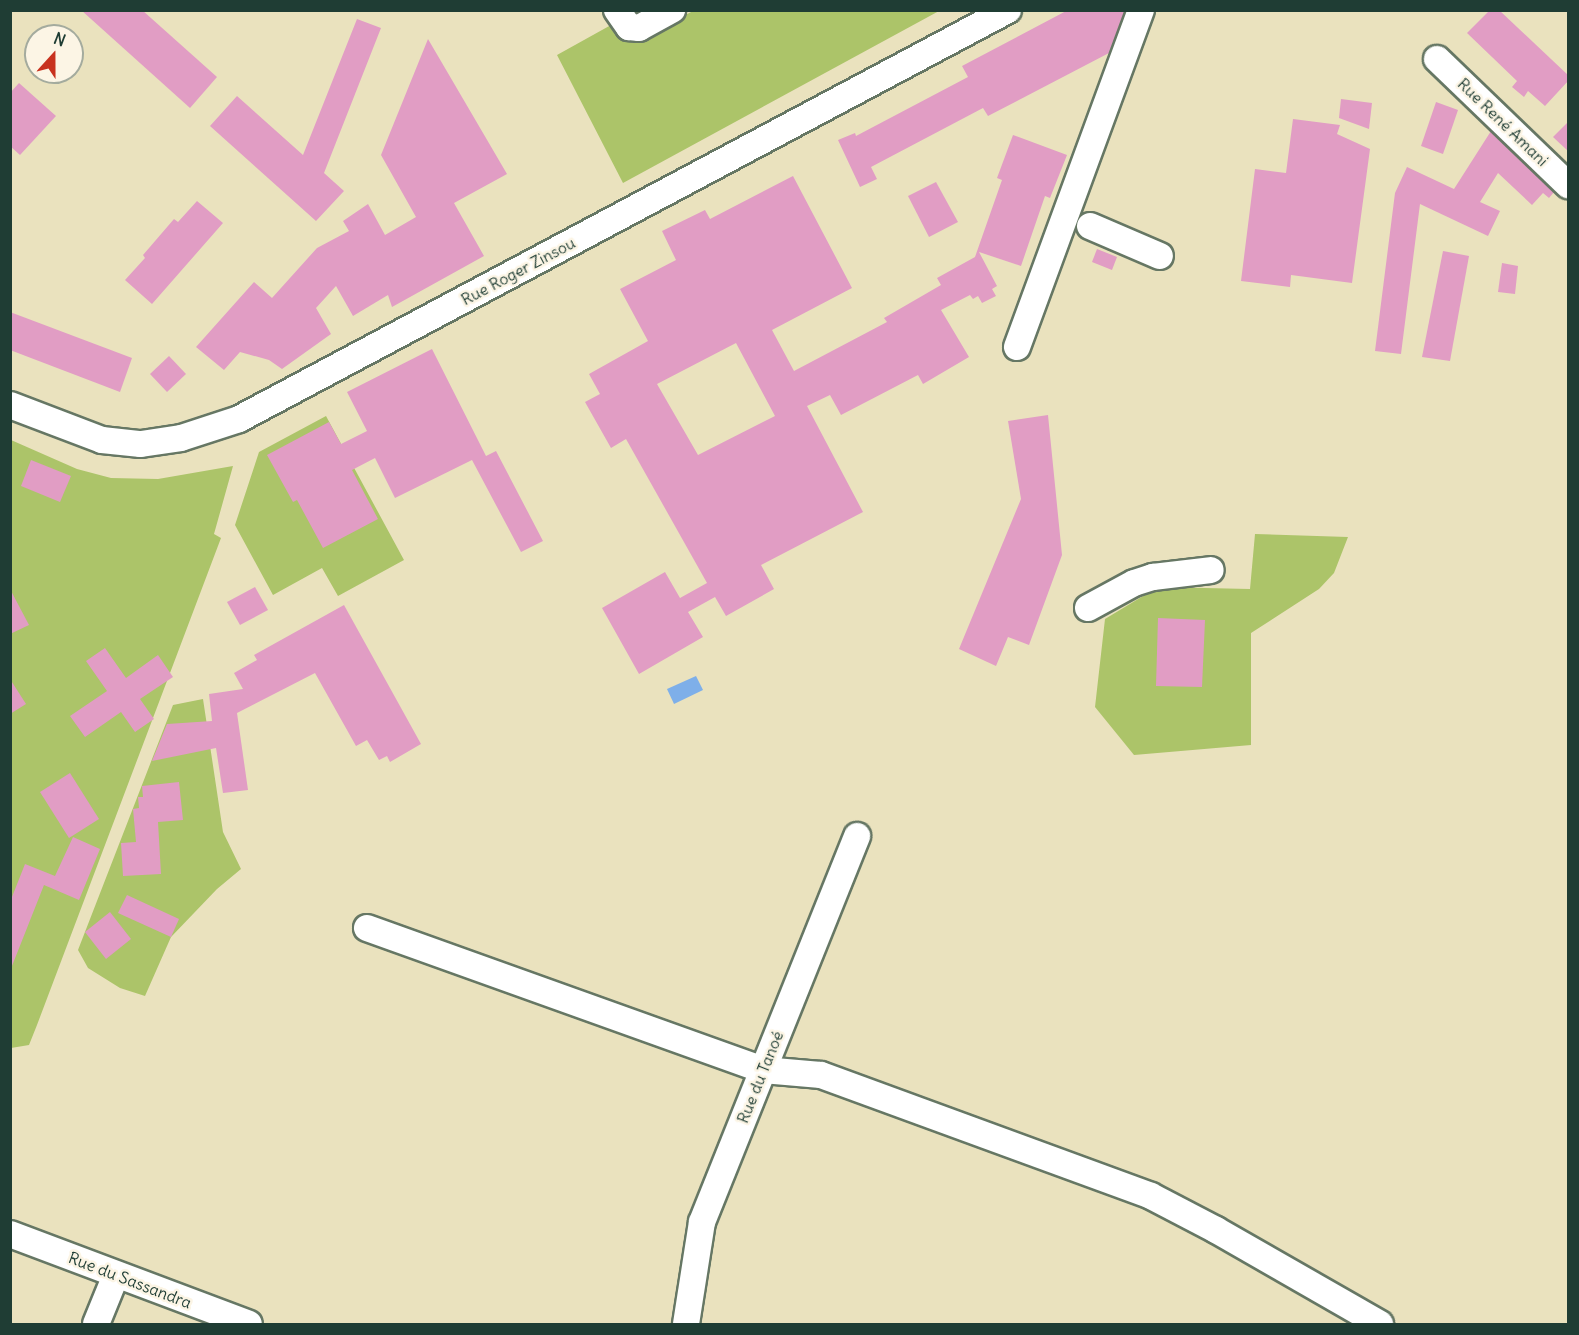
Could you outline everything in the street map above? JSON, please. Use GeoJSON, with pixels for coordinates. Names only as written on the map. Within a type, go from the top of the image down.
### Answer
{"type":"FeatureCollection","features":[{"type":"Feature","properties":{"kind":"street"},"geometry":{"type":"LineString","coordinates":[[617,10],[629,27],[639,28],[672,10]]}},
{"type":"Feature","properties":{"kind":"street","name":"Rue Roger Zinsou"},"geometry":{"type":"LineString","coordinates":[[10,405],[102,440],[141,444],[171,440],[239,419],[1008,10]]}},
{"type":"Feature","properties":{"kind":"street"},"geometry":{"type":"LineString","coordinates":[[1017,347],[1142,10]]}},
{"type":"Feature","properties":{"kind":"street","name":"Rue René Amani"},"geometry":{"type":"LineString","coordinates":[[1437,59],[1569,185]]}},
{"type":"Feature","properties":{"kind":"street"},"geometry":{"type":"LineString","coordinates":[[1090,226],[1160,256]]}},
{"type":"Feature","properties":{"kind":"street"},"geometry":{"type":"LineString","coordinates":[[1088,608],[1134,583],[1153,577],[1211,570]]}},
{"type":"Feature","properties":{"kind":"street","name":"Rue du Tanoé"},"geometry":{"type":"LineString","coordinates":[[686,1324],[702,1222],[857,836]]}},
{"type":"Feature","properties":{"kind":"street"},"geometry":{"type":"LineString","coordinates":[[367,927],[763,1070],[821,1075],[1151,1196],[1216,1230],[1380,1324]]}},
{"type":"Feature","properties":{"kind":"street","name":"Rue du Sassandra"},"geometry":{"type":"LineString","coordinates":[[10,1234],[249,1324]]}},
{"type":"Feature","properties":{"kind":"street"},"geometry":{"type":"LineString","coordinates":[[96,1324],[116,1275]]}},
{"type":"Feature","properties":{"kind":"green space"},"geometry":{"type":"Polygon","coordinates":[[[693,11],[939,11],[623,183],[557,55],[620,20],[632,43],[693,11]]]}},
{"type":"Feature","properties":{"kind":"green space"},"geometry":{"type":"Polygon","coordinates":[[[326,416],[404,560],[338,596],[322,568],[273,595],[235,525],[259,452],[326,416]]]}},
{"type":"Feature","properties":{"kind":"green space"},"geometry":{"type":"Polygon","coordinates":[[[11,440],[77,469],[111,478],[158,479],[233,466],[214,534],[221,538],[37,1025],[29,1045],[11,1048],[11,440]]]}},
{"type":"Feature","properties":{"kind":"green space"},"geometry":{"type":"Polygon","coordinates":[[[1255,534],[1348,537],[1334,573],[1319,589],[1251,633],[1251,745],[1134,755],[1095,707],[1105,619],[1158,587],[1250,589],[1255,534]]]}},
{"type":"Feature","properties":{"kind":"green space"},"geometry":{"type":"Polygon","coordinates":[[[203,699],[223,832],[241,869],[217,889],[171,937],[145,996],[120,988],[88,968],[78,950],[173,705],[203,699]]]}},
{"type":"Feature","properties":{"kind":"water"},"geometry":{"type":"Polygon","coordinates":[[[696,676],[703,690],[674,704],[667,689],[696,676]]]}},
{"type":"Feature","properties":{"kind":"building"},"geometry":{"type":"Polygon","coordinates":[[[81,10],[142,10],[217,77],[190,108],[81,10]]]}},
{"type":"Feature","properties":{"kind":"building"},"geometry":{"type":"Polygon","coordinates":[[[1068,10],[1125,10],[1109,53],[988,116],[983,108],[871,167],[877,179],[860,187],[838,140],[855,133],[856,136],[968,77],[962,66],[1068,10]]]}},
{"type":"Feature","properties":{"kind":"building"},"geometry":{"type":"Polygon","coordinates":[[[1490,10],[1499,10],[1569,76],[1569,80],[1545,106],[1528,91],[1524,97],[1512,87],[1517,81],[1467,33],[1490,10]]]}},
{"type":"Feature","properties":{"kind":"building"},"geometry":{"type":"Polygon","coordinates":[[[357,19],[381,28],[324,173],[344,191],[316,221],[210,126],[237,96],[303,155],[357,19]]]}},
{"type":"Feature","properties":{"kind":"building"},"geometry":{"type":"Polygon","coordinates":[[[428,39],[507,174],[454,203],[484,256],[392,307],[388,295],[353,316],[336,286],[316,308],[331,334],[282,369],[269,360],[240,352],[224,370],[196,347],[254,282],[272,298],[317,248],[349,231],[343,221],[368,204],[385,235],[416,217],[381,155],[428,39]]]}},
{"type":"Feature","properties":{"kind":"building"},"geometry":{"type":"Polygon","coordinates":[[[19,83],[56,116],[20,155],[10,146],[10,93],[19,83]]]}},
{"type":"Feature","properties":{"kind":"building"},"geometry":{"type":"Polygon","coordinates":[[[1341,99],[1372,103],[1369,129],[1339,118],[1341,99]]]}},
{"type":"Feature","properties":{"kind":"building"},"geometry":{"type":"Polygon","coordinates":[[[1436,102],[1458,110],[1443,154],[1421,146],[1436,102]]]}},
{"type":"Feature","properties":{"kind":"building"},"geometry":{"type":"Polygon","coordinates":[[[1293,119],[1340,125],[1337,134],[1370,149],[1352,283],[1291,275],[1290,287],[1241,281],[1255,169],[1286,173],[1293,119]]]}},
{"type":"Feature","properties":{"kind":"building"},"geometry":{"type":"Polygon","coordinates":[[[1569,121],[1569,152],[1553,137],[1569,121]]]}},
{"type":"Feature","properties":{"kind":"building"},"geometry":{"type":"Polygon","coordinates":[[[1491,131],[1554,192],[1549,198],[1543,193],[1532,205],[1498,173],[1480,202],[1500,211],[1488,236],[1420,204],[1401,354],[1375,351],[1395,193],[1407,167],[1454,189],[1491,131]]]}},
{"type":"Feature","properties":{"kind":"building"},"geometry":{"type":"Polygon","coordinates":[[[1013,135],[1067,155],[1050,198],[1045,196],[1021,266],[979,252],[997,286],[992,289],[996,296],[982,303],[978,296],[973,299],[970,295],[941,310],[969,357],[923,384],[918,375],[841,415],[830,395],[807,406],[863,512],[761,565],[774,589],[726,616],[715,597],[688,612],[703,637],[639,674],[602,608],[665,572],[680,598],[707,583],[626,439],[611,448],[585,402],[600,394],[589,374],[648,341],[620,289],[676,260],[662,231],[705,210],[710,219],[793,176],[852,288],[772,330],[794,371],[887,322],[884,318],[941,285],[937,278],[975,257],[1002,180],[997,178],[1013,135]],[[736,343],[657,384],[698,455],[775,416],[736,343]]]}},
{"type":"Feature","properties":{"kind":"building"},"geometry":{"type":"Polygon","coordinates":[[[936,182],[958,222],[929,237],[908,196],[936,182]]]}},
{"type":"Feature","properties":{"kind":"building"},"geometry":{"type":"Polygon","coordinates":[[[197,201],[223,223],[152,304],[125,280],[145,258],[143,255],[174,219],[178,222],[197,201]]]}},
{"type":"Feature","properties":{"kind":"building"},"geometry":{"type":"Polygon","coordinates":[[[1097,249],[1117,257],[1112,270],[1092,262],[1097,249]]]}},
{"type":"Feature","properties":{"kind":"building"},"geometry":{"type":"Polygon","coordinates":[[[1443,251],[1469,256],[1450,361],[1422,357],[1443,251]]]}},
{"type":"Feature","properties":{"kind":"building"},"geometry":{"type":"Polygon","coordinates":[[[1502,263],[1518,266],[1515,294],[1498,292],[1502,263]]]}},
{"type":"Feature","properties":{"kind":"building"},"geometry":{"type":"Polygon","coordinates":[[[10,312],[132,358],[120,392],[10,350],[10,312]]]}},
{"type":"Feature","properties":{"kind":"building"},"geometry":{"type":"Polygon","coordinates":[[[432,349],[486,456],[496,451],[543,541],[521,552],[472,460],[395,498],[375,458],[352,470],[378,519],[323,548],[297,500],[293,502],[267,455],[329,422],[341,444],[367,431],[347,392],[432,349]]]}},
{"type":"Feature","properties":{"kind":"building"},"geometry":{"type":"Polygon","coordinates":[[[169,356],[186,374],[167,392],[150,374],[169,356]]]}},
{"type":"Feature","properties":{"kind":"building"},"geometry":{"type":"Polygon","coordinates":[[[1048,415],[1062,555],[1029,645],[1008,637],[996,666],[959,649],[1021,499],[1008,421],[1048,415]]]}},
{"type":"Feature","properties":{"kind":"building"},"geometry":{"type":"Polygon","coordinates":[[[31,460],[71,476],[60,502],[21,486],[31,460]]]}},
{"type":"Feature","properties":{"kind":"building"},"geometry":{"type":"Polygon","coordinates":[[[255,587],[268,610],[240,625],[227,602],[255,587]]]}},
{"type":"Feature","properties":{"kind":"building"},"geometry":{"type":"Polygon","coordinates":[[[10,589],[29,625],[10,634],[10,589]]]}},
{"type":"Feature","properties":{"kind":"building"},"geometry":{"type":"Polygon","coordinates":[[[344,605],[421,744],[390,762],[387,756],[379,760],[367,740],[356,746],[315,673],[237,713],[248,790],[223,793],[216,748],[152,761],[167,724],[212,721],[209,694],[243,689],[234,673],[257,660],[254,655],[344,605]]]}},
{"type":"Feature","properties":{"kind":"building"},"geometry":{"type":"Polygon","coordinates":[[[1158,618],[1205,620],[1202,687],[1156,686],[1158,618]]]}},
{"type":"Feature","properties":{"kind":"building"},"geometry":{"type":"Polygon","coordinates":[[[105,648],[126,678],[158,655],[173,677],[140,699],[154,719],[135,732],[121,712],[85,737],[70,716],[107,691],[86,661],[105,648]]]}},
{"type":"Feature","properties":{"kind":"building"},"geometry":{"type":"Polygon","coordinates":[[[10,679],[26,704],[10,714],[10,679]]]}},
{"type":"Feature","properties":{"kind":"building"},"geometry":{"type":"Polygon","coordinates":[[[70,773],[99,819],[69,838],[40,792],[70,773]]]}},
{"type":"Feature","properties":{"kind":"building"},"geometry":{"type":"Polygon","coordinates":[[[179,782],[183,820],[158,822],[161,874],[123,876],[121,843],[136,842],[133,809],[139,808],[138,797],[143,797],[142,786],[179,782]]]}},
{"type":"Feature","properties":{"kind":"building"},"geometry":{"type":"Polygon","coordinates":[[[73,837],[100,849],[79,900],[44,885],[10,971],[10,902],[25,864],[55,876],[73,837]]]}},
{"type":"Feature","properties":{"kind":"building"},"geometry":{"type":"Polygon","coordinates":[[[127,895],[179,919],[171,937],[118,913],[127,895]]]}},
{"type":"Feature","properties":{"kind":"building"},"geometry":{"type":"Polygon","coordinates":[[[110,912],[131,939],[106,959],[85,932],[110,912]]]}}]}
